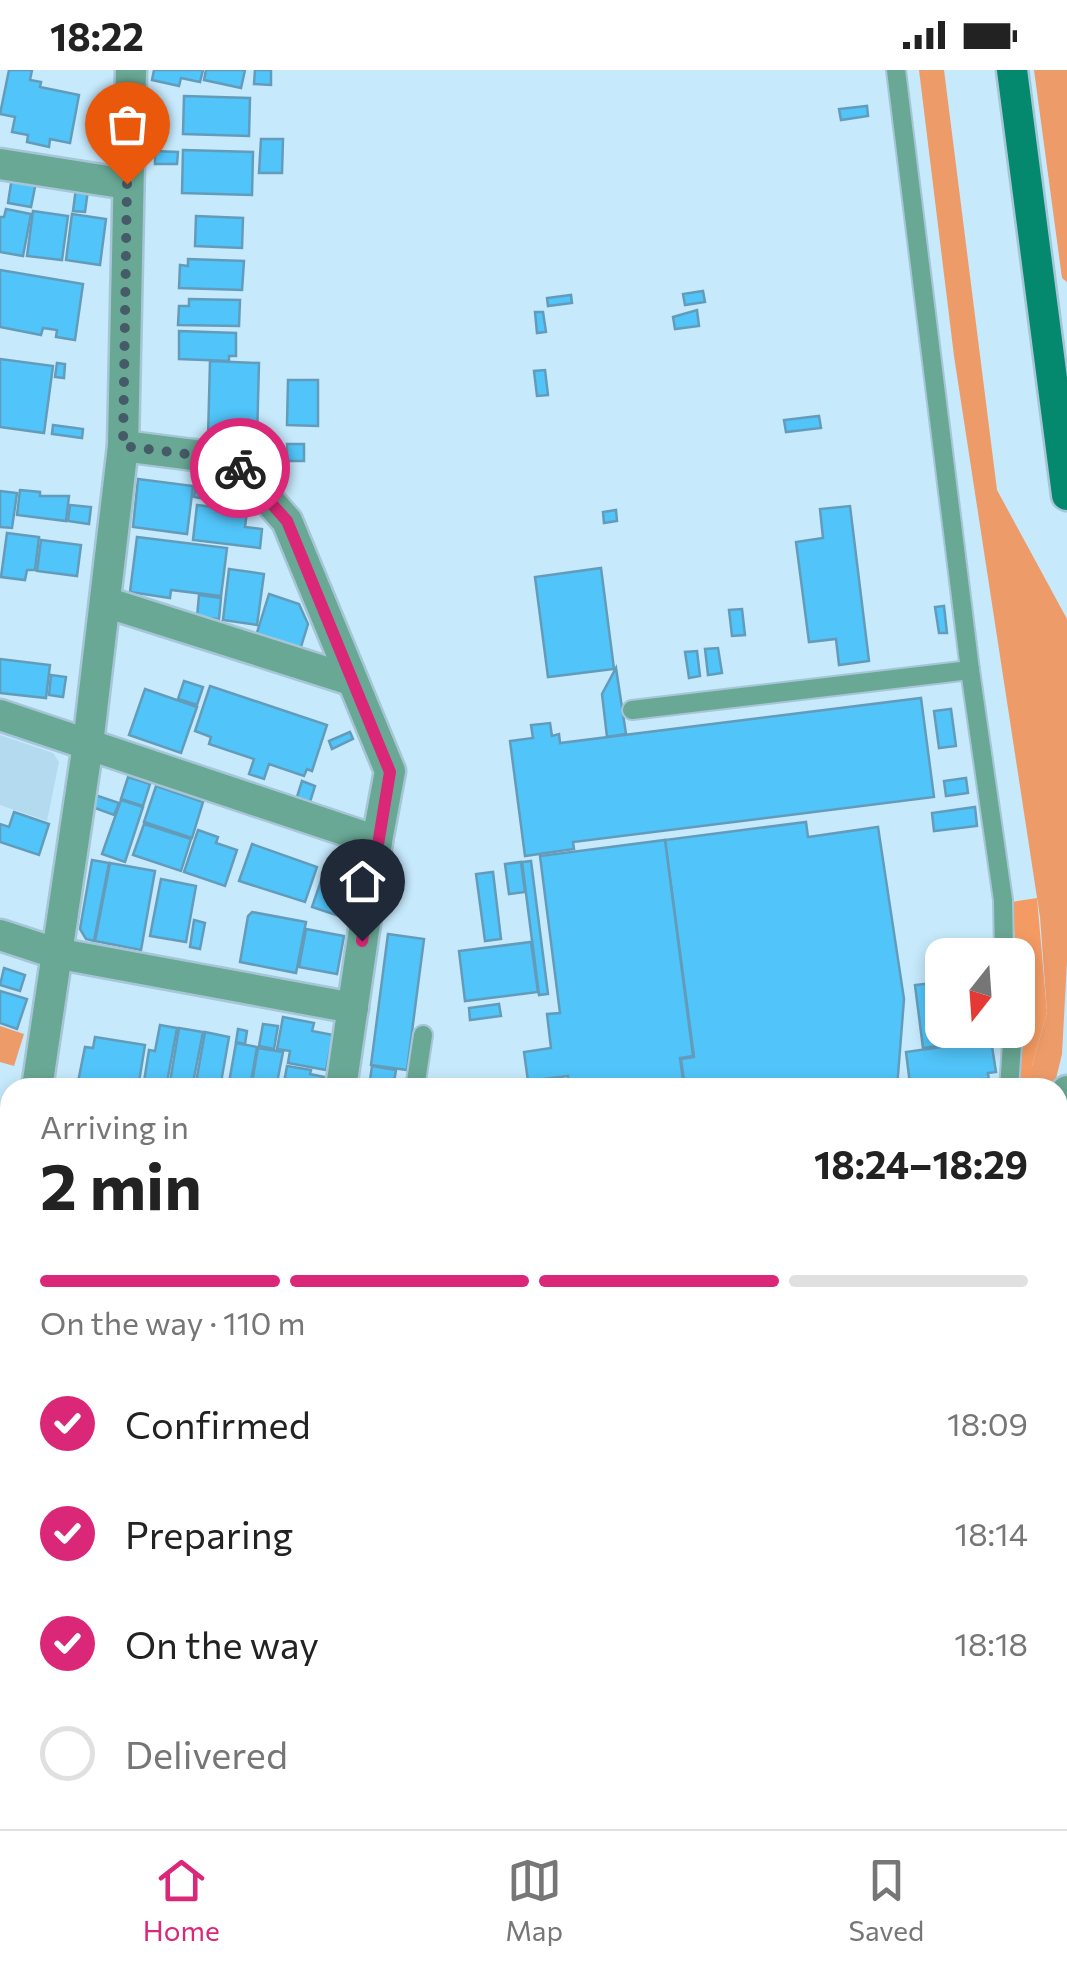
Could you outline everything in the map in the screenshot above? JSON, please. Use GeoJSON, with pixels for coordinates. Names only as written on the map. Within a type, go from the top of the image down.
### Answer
{"type":"FeatureCollection","features":[{"type":"Feature","properties":{"kind":"main road"},"geometry":{"type":"LineString","coordinates":[[1012,70],[1056,313],[1067,495]]}},
{"type":"Feature","properties":{"kind":"street"},"geometry":{"type":"LineString","coordinates":[[38,1078],[88,744],[123,446],[130,70]]}},
{"type":"Feature","properties":{"kind":"street"},"geometry":{"type":"LineString","coordinates":[[0,164],[127,184]]}},
{"type":"Feature","properties":{"kind":"street"},"geometry":{"type":"LineString","coordinates":[[123,446],[233,460],[287,521],[390,772],[342,1078]]}},
{"type":"Feature","properties":{"kind":"street"},"geometry":{"type":"LineString","coordinates":[[104,602],[350,680]]}},
{"type":"Feature","properties":{"kind":"street"},"geometry":{"type":"LineString","coordinates":[[0,715],[377,841]]}},
{"type":"Feature","properties":{"kind":"street"},"geometry":{"type":"LineString","coordinates":[[0,935],[54,953],[352,1008]]}},
{"type":"Feature","properties":{"kind":"lane"},"geometry":{"type":"LineString","coordinates":[[896,70],[970,670],[1003,900],[1004,938]]}},
{"type":"Feature","properties":{"kind":"lane"},"geometry":{"type":"LineString","coordinates":[[632,710],[970,670]]}},
{"type":"Feature","properties":{"kind":"lane"},"geometry":{"type":"LineString","coordinates":[[416,1078],[422,1035]]}},
{"type":"Feature","properties":{"kind":"lane"},"geometry":{"type":"LineString","coordinates":[[1010,1078],[1012,1048]]}},
{"type":"Feature","properties":{"kind":"shaded area"},"geometry":{"type":"Polygon","coordinates":[[[919,70],[944,70],[997,490],[1067,619],[1067,961],[1062,1054],[1056,1078],[1032,1078],[1047,1012],[1040,917],[954,356],[919,70]]]}},
{"type":"Feature","properties":{"kind":"shaded area"},"geometry":{"type":"Polygon","coordinates":[[[1034,70],[1067,70],[1067,282],[1062,278],[1034,70]]]}},
{"type":"Feature","properties":{"kind":"shaded area"},"geometry":{"type":"Polygon","coordinates":[[[0,735],[53,753],[59,762],[47,821],[0,805],[0,735]]]}},
{"type":"Feature","properties":{"kind":"shaded area"},"geometry":{"type":"Polygon","coordinates":[[[1037,898],[1047,1012],[1032,1078],[1018,1078],[1020,1048],[1035,1048],[1035,938],[1015,938],[1012,902],[1037,898]]]}},
{"type":"Feature","properties":{"kind":"shaded area"},"geometry":{"type":"Polygon","coordinates":[[[0,1026],[24,1034],[14,1066],[0,1062],[0,1026]]]}},
{"type":"Feature","properties":{"kind":"building"},"geometry":{"type":"Polygon","coordinates":[[[9,70],[32,70],[30,80],[41,82],[40,87],[79,95],[70,143],[50,139],[49,147],[27,142],[28,135],[12,132],[15,117],[0,114],[9,70]]]}},
{"type":"Feature","properties":{"kind":"building"},"geometry":{"type":"Polygon","coordinates":[[[154,70],[203,70],[200,82],[181,78],[179,86],[152,80],[154,70]]]}},
{"type":"Feature","properties":{"kind":"building"},"geometry":{"type":"Polygon","coordinates":[[[206,70],[245,70],[241,88],[204,80],[206,70]]]}},
{"type":"Feature","properties":{"kind":"building"},"geometry":{"type":"Polygon","coordinates":[[[255,70],[271,70],[271,85],[254,84],[255,70]]]}},
{"type":"Feature","properties":{"kind":"building"},"geometry":{"type":"Polygon","coordinates":[[[184,96],[250,98],[249,136],[183,134],[184,96]]]}},
{"type":"Feature","properties":{"kind":"building"},"geometry":{"type":"Polygon","coordinates":[[[867,106],[868,116],[841,120],[839,109],[867,106]]]}},
{"type":"Feature","properties":{"kind":"building"},"geometry":{"type":"Polygon","coordinates":[[[261,139],[283,139],[282,173],[259,173],[261,139]]]}},
{"type":"Feature","properties":{"kind":"building"},"geometry":{"type":"Polygon","coordinates":[[[183,150],[253,152],[252,195],[182,193],[183,150]]]}},
{"type":"Feature","properties":{"kind":"building"},"geometry":{"type":"Polygon","coordinates":[[[155,151],[178,152],[177,164],[155,164],[155,151]]]}},
{"type":"Feature","properties":{"kind":"building"},"geometry":{"type":"Polygon","coordinates":[[[12,177],[36,182],[31,207],[8,203],[12,177]]]}},
{"type":"Feature","properties":{"kind":"building"},"geometry":{"type":"Polygon","coordinates":[[[76,188],[88,190],[85,212],[73,211],[76,188]]]}},
{"type":"Feature","properties":{"kind":"building"},"geometry":{"type":"Polygon","coordinates":[[[6,209],[31,214],[23,256],[0,252],[0,217],[4,217],[6,209]]]}},
{"type":"Feature","properties":{"kind":"building"},"geometry":{"type":"Polygon","coordinates":[[[33,211],[68,216],[62,260],[27,256],[33,211]]]}},
{"type":"Feature","properties":{"kind":"building"},"geometry":{"type":"Polygon","coordinates":[[[72,214],[106,219],[100,265],[66,260],[72,214]]]}},
{"type":"Feature","properties":{"kind":"building"},"geometry":{"type":"Polygon","coordinates":[[[196,216],[243,218],[242,248],[195,246],[196,216]]]}},
{"type":"Feature","properties":{"kind":"building"},"geometry":{"type":"Polygon","coordinates":[[[188,259],[244,261],[242,290],[179,288],[180,265],[188,266],[188,259]]]}},
{"type":"Feature","properties":{"kind":"building"},"geometry":{"type":"Polygon","coordinates":[[[0,270],[83,284],[75,340],[56,337],[57,330],[43,328],[41,335],[0,327],[0,270]]]}},
{"type":"Feature","properties":{"kind":"building"},"geometry":{"type":"Polygon","coordinates":[[[703,291],[705,302],[685,305],[683,294],[703,291]]]}},
{"type":"Feature","properties":{"kind":"building"},"geometry":{"type":"Polygon","coordinates":[[[571,295],[572,303],[548,306],[547,298],[571,295]]]}},
{"type":"Feature","properties":{"kind":"building"},"geometry":{"type":"Polygon","coordinates":[[[189,299],[240,300],[239,326],[178,325],[179,306],[189,306],[189,299]]]}},
{"type":"Feature","properties":{"kind":"building"},"geometry":{"type":"Polygon","coordinates":[[[697,310],[699,326],[675,329],[673,317],[697,310]]]}},
{"type":"Feature","properties":{"kind":"building"},"geometry":{"type":"Polygon","coordinates":[[[535,312],[543,312],[546,332],[537,333],[535,312]]]}},
{"type":"Feature","properties":{"kind":"building"},"geometry":{"type":"Polygon","coordinates":[[[179,331],[236,333],[236,356],[229,356],[229,361],[179,359],[179,331]]]}},
{"type":"Feature","properties":{"kind":"building"},"geometry":{"type":"Polygon","coordinates":[[[0,359],[53,366],[44,433],[0,427],[0,359]]]}},
{"type":"Feature","properties":{"kind":"building"},"geometry":{"type":"Polygon","coordinates":[[[210,361],[259,363],[257,439],[208,438],[210,361]]]}},
{"type":"Feature","properties":{"kind":"building"},"geometry":{"type":"Polygon","coordinates":[[[57,363],[65,364],[64,378],[55,377],[57,363]]]}},
{"type":"Feature","properties":{"kind":"building"},"geometry":{"type":"Polygon","coordinates":[[[545,370],[548,395],[537,396],[534,371],[545,370]]]}},
{"type":"Feature","properties":{"kind":"building"},"geometry":{"type":"Polygon","coordinates":[[[288,380],[318,380],[318,426],[287,425],[288,380]]]}},
{"type":"Feature","properties":{"kind":"building"},"geometry":{"type":"Polygon","coordinates":[[[819,416],[821,428],[786,432],[784,420],[819,416]]]}},
{"type":"Feature","properties":{"kind":"building"},"geometry":{"type":"Polygon","coordinates":[[[53,425],[83,429],[82,438],[52,434],[53,425]]]}},
{"type":"Feature","properties":{"kind":"building"},"geometry":{"type":"Polygon","coordinates":[[[287,444],[304,444],[304,461],[287,461],[287,444]]]}},
{"type":"Feature","properties":{"kind":"building"},"geometry":{"type":"Polygon","coordinates":[[[197,475],[209,477],[206,499],[194,497],[197,475]]]}},
{"type":"Feature","properties":{"kind":"building"},"geometry":{"type":"Polygon","coordinates":[[[138,479],[193,486],[187,534],[133,527],[138,479]]]}},
{"type":"Feature","properties":{"kind":"building"},"geometry":{"type":"Polygon","coordinates":[[[20,490],[40,492],[40,496],[69,496],[66,521],[17,515],[20,490]]]}},
{"type":"Feature","properties":{"kind":"building"},"geometry":{"type":"Polygon","coordinates":[[[0,491],[17,493],[12,528],[0,527],[0,491]]]}},
{"type":"Feature","properties":{"kind":"building"},"geometry":{"type":"Polygon","coordinates":[[[70,505],[91,507],[89,524],[68,521],[70,505]]]}},
{"type":"Feature","properties":{"kind":"building"},"geometry":{"type":"Polygon","coordinates":[[[197,505],[247,511],[245,527],[262,529],[260,548],[193,540],[197,505]]]}},
{"type":"Feature","properties":{"kind":"building"},"geometry":{"type":"Polygon","coordinates":[[[850,506],[869,661],[839,665],[836,639],[809,642],[796,542],[823,538],[820,509],[850,506]]]}},
{"type":"Feature","properties":{"kind":"building"},"geometry":{"type":"Polygon","coordinates":[[[616,510],[617,521],[604,523],[603,512],[616,510]]]}},
{"type":"Feature","properties":{"kind":"building"},"geometry":{"type":"Polygon","coordinates":[[[7,533],[39,537],[35,570],[27,570],[25,580],[1,577],[7,533]]]}},
{"type":"Feature","properties":{"kind":"building"},"geometry":{"type":"Polygon","coordinates":[[[137,537],[227,548],[221,596],[171,590],[170,598],[130,592],[137,537]]]}},
{"type":"Feature","properties":{"kind":"building"},"geometry":{"type":"Polygon","coordinates":[[[41,540],[81,545],[77,576],[37,571],[41,540]]]}},
{"type":"Feature","properties":{"kind":"building"},"geometry":{"type":"Polygon","coordinates":[[[601,568],[614,669],[548,677],[535,577],[601,568]]]}},
{"type":"Feature","properties":{"kind":"building"},"geometry":{"type":"Polygon","coordinates":[[[229,569],[264,574],[257,625],[223,620],[229,569]]]}},
{"type":"Feature","properties":{"kind":"building"},"geometry":{"type":"Polygon","coordinates":[[[269,594],[299,604],[308,624],[300,650],[256,636],[269,594]]]}},
{"type":"Feature","properties":{"kind":"building"},"geometry":{"type":"Polygon","coordinates":[[[199,595],[221,598],[219,619],[197,617],[199,595]]]}},
{"type":"Feature","properties":{"kind":"building"},"geometry":{"type":"Polygon","coordinates":[[[944,606],[947,633],[939,633],[935,607],[944,606]]]}},
{"type":"Feature","properties":{"kind":"building"},"geometry":{"type":"Polygon","coordinates":[[[742,609],[745,635],[732,636],[729,610],[742,609]]]}},
{"type":"Feature","properties":{"kind":"building"},"geometry":{"type":"Polygon","coordinates":[[[718,648],[722,673],[708,675],[705,649],[718,648]]]}},
{"type":"Feature","properties":{"kind":"building"},"geometry":{"type":"Polygon","coordinates":[[[697,651],[700,676],[689,678],[685,652],[697,651]]]}},
{"type":"Feature","properties":{"kind":"building"},"geometry":{"type":"Polygon","coordinates":[[[0,659],[50,665],[46,698],[0,693],[0,659]]]}},
{"type":"Feature","properties":{"kind":"building"},"geometry":{"type":"Polygon","coordinates":[[[616,668],[626,734],[607,737],[602,694],[616,668]]]}},
{"type":"Feature","properties":{"kind":"building"},"geometry":{"type":"Polygon","coordinates":[[[51,675],[66,677],[63,697],[49,695],[51,675]]]}},
{"type":"Feature","properties":{"kind":"building"},"geometry":{"type":"Polygon","coordinates":[[[184,681],[203,687],[197,705],[178,699],[184,681]]]}},
{"type":"Feature","properties":{"kind":"building"},"geometry":{"type":"Polygon","coordinates":[[[210,686],[327,725],[312,771],[307,769],[304,776],[269,764],[264,779],[249,774],[254,759],[209,744],[211,737],[195,731],[210,686]]]}},
{"type":"Feature","properties":{"kind":"building"},"geometry":{"type":"Polygon","coordinates":[[[145,689],[197,707],[181,753],[129,735],[145,689]]]}},
{"type":"Feature","properties":{"kind":"building"},"geometry":{"type":"Polygon","coordinates":[[[921,698],[934,797],[573,842],[574,849],[525,856],[510,741],[533,738],[531,725],[550,723],[552,736],[559,734],[560,743],[921,698]]]}},
{"type":"Feature","properties":{"kind":"building"},"geometry":{"type":"Polygon","coordinates":[[[951,709],[956,746],[939,748],[934,711],[951,709]]]}},
{"type":"Feature","properties":{"kind":"building"},"geometry":{"type":"Polygon","coordinates":[[[350,732],[353,739],[332,749],[329,741],[350,732]]]}},
{"type":"Feature","properties":{"kind":"building"},"geometry":{"type":"Polygon","coordinates":[[[128,777],[150,784],[143,806],[121,799],[128,777]]]}},
{"type":"Feature","properties":{"kind":"building"},"geometry":{"type":"Polygon","coordinates":[[[966,778],[968,793],[946,796],[944,781],[966,778]]]}},
{"type":"Feature","properties":{"kind":"building"},"geometry":{"type":"Polygon","coordinates":[[[302,781],[315,786],[309,805],[296,800],[302,781]]]}},
{"type":"Feature","properties":{"kind":"building"},"geometry":{"type":"Polygon","coordinates":[[[156,786],[203,802],[192,838],[144,822],[156,786]]]}},
{"type":"Feature","properties":{"kind":"building"},"geometry":{"type":"Polygon","coordinates":[[[95,795],[119,803],[114,815],[92,807],[95,795]]]}},
{"type":"Feature","properties":{"kind":"building"},"geometry":{"type":"Polygon","coordinates":[[[121,800],[143,807],[125,862],[102,854],[121,800]]]}},
{"type":"Feature","properties":{"kind":"building"},"geometry":{"type":"Polygon","coordinates":[[[975,807],[977,826],[934,831],[932,813],[975,807]]]}},
{"type":"Feature","properties":{"kind":"building"},"geometry":{"type":"Polygon","coordinates":[[[14,812],[49,824],[39,855],[0,842],[0,824],[9,827],[14,812]]]}},
{"type":"Feature","properties":{"kind":"building"},"geometry":{"type":"Polygon","coordinates":[[[806,822],[808,837],[878,827],[904,999],[898,1078],[684,1078],[681,1059],[694,1057],[665,840],[806,822]]]}},
{"type":"Feature","properties":{"kind":"building"},"geometry":{"type":"Polygon","coordinates":[[[144,824],[191,839],[181,871],[133,855],[144,824]]]}},
{"type":"Feature","properties":{"kind":"building"},"geometry":{"type":"Polygon","coordinates":[[[198,830],[218,837],[216,843],[237,850],[225,886],[184,872],[198,830]]]}},
{"type":"Feature","properties":{"kind":"building"},"geometry":{"type":"Polygon","coordinates":[[[665,840],[693,1056],[680,1058],[683,1078],[528,1078],[524,1052],[551,1048],[547,1014],[560,1013],[540,856],[665,840]]]}},
{"type":"Feature","properties":{"kind":"building"},"geometry":{"type":"Polygon","coordinates":[[[252,844],[317,867],[305,902],[239,881],[252,844]]]}},
{"type":"Feature","properties":{"kind":"building"},"geometry":{"type":"Polygon","coordinates":[[[92,860],[109,863],[94,941],[86,939],[80,929],[92,860]]]}},
{"type":"Feature","properties":{"kind":"building"},"geometry":{"type":"Polygon","coordinates":[[[344,861],[359,866],[342,917],[312,907],[326,866],[341,871],[344,861]]]}},
{"type":"Feature","properties":{"kind":"building"},"geometry":{"type":"Polygon","coordinates":[[[531,861],[548,994],[539,995],[522,862],[531,861]]]}},
{"type":"Feature","properties":{"kind":"building"},"geometry":{"type":"Polygon","coordinates":[[[521,862],[525,892],[509,894],[505,864],[521,862]]]}},
{"type":"Feature","properties":{"kind":"building"},"geometry":{"type":"Polygon","coordinates":[[[110,863],[155,871],[141,950],[95,941],[110,863]]]}},
{"type":"Feature","properties":{"kind":"building"},"geometry":{"type":"Polygon","coordinates":[[[493,872],[501,939],[485,941],[476,874],[493,872]]]}},
{"type":"Feature","properties":{"kind":"building"},"geometry":{"type":"Polygon","coordinates":[[[161,879],[196,886],[186,942],[150,936],[161,879]]]}},
{"type":"Feature","properties":{"kind":"building"},"geometry":{"type":"Polygon","coordinates":[[[252,912],[306,922],[296,973],[240,962],[252,912]]]}},
{"type":"Feature","properties":{"kind":"building"},"geometry":{"type":"Polygon","coordinates":[[[194,920],[205,923],[200,949],[190,947],[194,920]]]}},
{"type":"Feature","properties":{"kind":"building"},"geometry":{"type":"Polygon","coordinates":[[[306,929],[344,936],[337,974],[299,967],[306,929]]]}},
{"type":"Feature","properties":{"kind":"building"},"geometry":{"type":"Polygon","coordinates":[[[388,934],[424,939],[407,1070],[371,1065],[388,934]]]}},
{"type":"Feature","properties":{"kind":"building"},"geometry":{"type":"Polygon","coordinates":[[[531,942],[538,992],[465,1001],[459,951],[531,942]]]}},
{"type":"Feature","properties":{"kind":"building"},"geometry":{"type":"Polygon","coordinates":[[[4,968],[25,975],[20,991],[0,985],[4,968]]]}},
{"type":"Feature","properties":{"kind":"building"},"geometry":{"type":"Polygon","coordinates":[[[925,984],[925,1048],[923,1048],[915,985],[925,984]]]}},
{"type":"Feature","properties":{"kind":"building"},"geometry":{"type":"Polygon","coordinates":[[[0,991],[27,999],[17,1029],[0,1023],[0,991]]]}},
{"type":"Feature","properties":{"kind":"building"},"geometry":{"type":"Polygon","coordinates":[[[499,1004],[501,1016],[470,1020],[469,1008],[499,1004]]]}},
{"type":"Feature","properties":{"kind":"building"},"geometry":{"type":"Polygon","coordinates":[[[283,1017],[314,1023],[312,1031],[333,1035],[326,1070],[288,1063],[290,1051],[277,1049],[283,1017]]]}},
{"type":"Feature","properties":{"kind":"building"},"geometry":{"type":"Polygon","coordinates":[[[263,1024],[278,1026],[274,1049],[259,1046],[263,1024]]]}},
{"type":"Feature","properties":{"kind":"building"},"geometry":{"type":"Polygon","coordinates":[[[160,1025],[177,1028],[168,1078],[145,1078],[149,1050],[155,1051],[160,1025]]]}},
{"type":"Feature","properties":{"kind":"building"},"geometry":{"type":"Polygon","coordinates":[[[179,1028],[203,1032],[194,1078],[171,1078],[179,1028]]]}},
{"type":"Feature","properties":{"kind":"building"},"geometry":{"type":"Polygon","coordinates":[[[238,1029],[247,1031],[245,1044],[236,1042],[238,1029]]]}},
{"type":"Feature","properties":{"kind":"building"},"geometry":{"type":"Polygon","coordinates":[[[205,1032],[229,1037],[222,1078],[197,1078],[205,1032]]]}},
{"type":"Feature","properties":{"kind":"building"},"geometry":{"type":"Polygon","coordinates":[[[95,1037],[145,1045],[140,1078],[79,1078],[85,1047],[93,1048],[95,1037]]]}},
{"type":"Feature","properties":{"kind":"building"},"geometry":{"type":"Polygon","coordinates":[[[236,1043],[257,1047],[252,1078],[230,1078],[236,1043]]]}},
{"type":"Feature","properties":{"kind":"building"},"geometry":{"type":"Polygon","coordinates":[[[258,1048],[283,1052],[278,1078],[253,1078],[258,1048]]]}},
{"type":"Feature","properties":{"kind":"building"},"geometry":{"type":"Polygon","coordinates":[[[992,1048],[996,1072],[988,1073],[989,1078],[909,1078],[906,1052],[992,1048]]]}},
{"type":"Feature","properties":{"kind":"building"},"geometry":{"type":"Polygon","coordinates":[[[287,1066],[329,1078],[285,1078],[287,1066]]]}},
{"type":"Feature","properties":{"kind":"building"},"geometry":{"type":"Polygon","coordinates":[[[372,1066],[396,1070],[395,1078],[370,1078],[372,1066]]]}},
{"type":"Feature","properties":{"kind":"way so far"},"geometry":{"type":"LineString","coordinates":[[127,184],[123,446],[233,460],[240,468]]}},
{"type":"Feature","properties":{"kind":"route"},"geometry":{"type":"LineString","coordinates":[[240,468],[287,521],[390,772],[362,941]]}}]}
